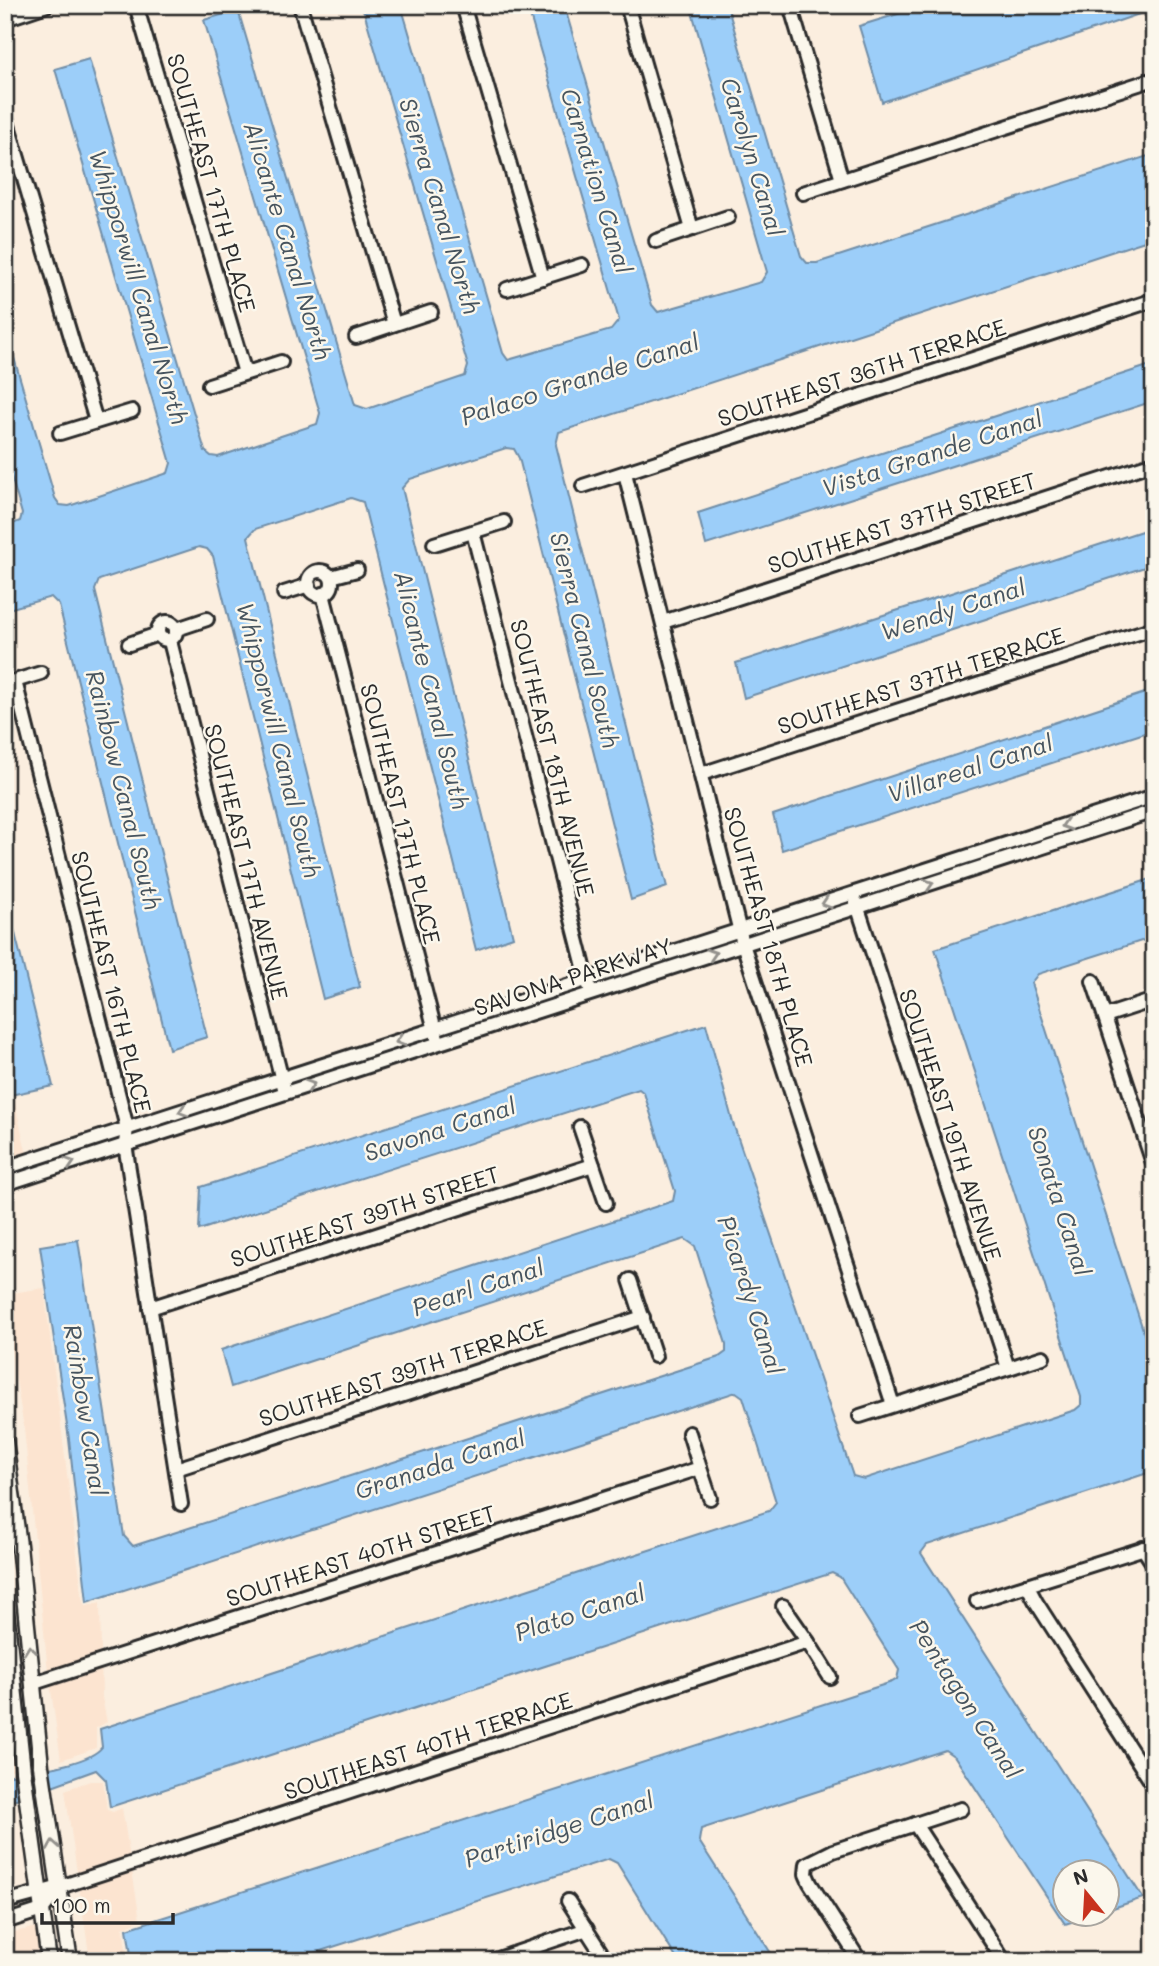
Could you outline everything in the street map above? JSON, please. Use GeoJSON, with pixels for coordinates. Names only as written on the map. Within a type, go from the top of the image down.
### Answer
{"type":"FeatureCollection","features":[{"type":"Feature","properties":{"kind":"main road"},"geometry":{"type":"LineString","coordinates":[[5,1441],[34,1683],[41,1766],[70,1961]]}},
{"type":"Feature","properties":{"kind":"main road"},"geometry":{"type":"LineString","coordinates":[[5,1602],[11,1662],[9,1690],[49,1961]]}},
{"type":"Feature","properties":{"kind":"main road"},"geometry":{"type":"LineString","coordinates":[[11,1662],[22,1676],[34,1683]]}},
{"type":"Feature","properties":{"kind":"main road"},"geometry":{"type":"LineString","coordinates":[[9,1690],[36,1713]]}},
{"type":"Feature","properties":{"kind":"street"},"geometry":{"type":"LineString","coordinates":[[5,19],[47,5]]}},
{"type":"Feature","properties":{"kind":"street","name":"SOUTHEAST 17TH PLACE"},"geometry":{"type":"LineString","coordinates":[[136,5],[245,373]]}},
{"type":"Feature","properties":{"kind":"street"},"geometry":{"type":"LineString","coordinates":[[300,5],[394,324]]}},
{"type":"Feature","properties":{"kind":"street"},"geometry":{"type":"LineString","coordinates":[[463,5],[543,278]]}},
{"type":"Feature","properties":{"kind":"street"},"geometry":{"type":"LineString","coordinates":[[627,5],[692,229]]}},
{"type":"Feature","properties":{"kind":"street"},"geometry":{"type":"LineString","coordinates":[[790,5],[842,180]]}},
{"type":"Feature","properties":{"kind":"street"},"geometry":{"type":"LineString","coordinates":[[803,193],[1154,79]]}},
{"type":"Feature","properties":{"kind":"street"},"geometry":{"type":"LineString","coordinates":[[5,115],[96,421]]}},
{"type":"Feature","properties":{"kind":"street"},"geometry":{"type":"LineString","coordinates":[[656,241],[728,217]]}},
{"type":"Feature","properties":{"kind":"street"},"geometry":{"type":"LineString","coordinates":[[507,289],[582,265]]}},
{"type":"Feature","properties":{"kind":"street","name":"SOUTHEAST 36TH TERRACE"},"geometry":{"type":"LineString","coordinates":[[583,486],[1154,300]]}},
{"type":"Feature","properties":{"kind":"street"},"geometry":{"type":"LineString","coordinates":[[356,337],[431,312]]}},
{"type":"Feature","properties":{"kind":"street"},"geometry":{"type":"LineString","coordinates":[[209,385],[281,362]]}},
{"type":"Feature","properties":{"kind":"street"},"geometry":{"type":"LineString","coordinates":[[60,433],[132,411]]}},
{"type":"Feature","properties":{"kind":"street","name":"SOUTHEAST 37TH STREET"},"geometry":{"type":"LineString","coordinates":[[663,622],[1154,463]]}},
{"type":"Feature","properties":{"kind":"street","name":"SOUTHEAST 18TH PLACE"},"geometry":{"type":"LineString","coordinates":[[625,473],[743,944],[893,1405]]}},
{"type":"Feature","properties":{"kind":"street"},"geometry":{"type":"LineString","coordinates":[[434,544],[504,522]]}},
{"type":"Feature","properties":{"kind":"street","name":"SOUTHEAST 18TH AVENUE"},"geometry":{"type":"LineString","coordinates":[[473,532],[589,987]]}},
{"type":"Feature","properties":{"kind":"street"},"geometry":{"type":"LineString","coordinates":[[331,577],[357,570]]}},
{"type":"Feature","properties":{"kind":"street"},"geometry":{"type":"LineString","coordinates":[[318,571],[326,572],[331,577],[331,588],[323,594],[313,592],[309,585],[310,578],[318,571]]}},
{"type":"Feature","properties":{"kind":"street"},"geometry":{"type":"LineString","coordinates":[[284,593],[309,585]]}},
{"type":"Feature","properties":{"kind":"street","name":"SOUTHEAST 17TH PLACE"},"geometry":{"type":"LineString","coordinates":[[323,594],[436,1036]]}},
{"type":"Feature","properties":{"kind":"street"},"geometry":{"type":"LineString","coordinates":[[129,644],[168,635],[207,619]]}},
{"type":"Feature","properties":{"kind":"street","name":"SOUTHEAST 37TH TERRACE"},"geometry":{"type":"LineString","coordinates":[[701,774],[1154,628]]}},
{"type":"Feature","properties":{"kind":"street","name":"SOUTHEAST 17TH AVENUE"},"geometry":{"type":"LineString","coordinates":[[168,635],[283,1086]]}},
{"type":"Feature","properties":{"kind":"street","name":"SOUTHEAST 16TH PLACE"},"geometry":{"type":"LineString","coordinates":[[41,673],[10,682],[127,1128],[125,1144],[181,1504]]}},
{"type":"Feature","properties":{"kind":"street","name":"SAVONA PARKWAY"},"geometry":{"type":"LineString","coordinates":[[5,1184],[125,1144],[283,1086],[436,1036],[589,987],[743,944],[856,901],[1154,796]]}},
{"type":"Feature","properties":{"kind":"street"},"geometry":{"type":"LineString","coordinates":[[1111,810],[1114,824]]}},
{"type":"Feature","properties":{"kind":"street","name":"SAVONA PARKWAY"},"geometry":{"type":"LineString","coordinates":[[589,987],[741,931],[856,901],[1154,811]]}},
{"type":"Feature","properties":{"kind":"street","name":"SOUTHEAST 19TH AVENUE"},"geometry":{"type":"LineString","coordinates":[[856,901],[1007,1368]]}},
{"type":"Feature","properties":{"kind":"street"},"geometry":{"type":"LineString","coordinates":[[1093,981],[1154,1166]]}},
{"type":"Feature","properties":{"kind":"street"},"geometry":{"type":"LineString","coordinates":[[1105,1016],[1154,1000]]}},
{"type":"Feature","properties":{"kind":"street","name":"SAVONA PARKWAY"},"geometry":{"type":"LineString","coordinates":[[5,1168],[127,1128],[283,1086]]}},
{"type":"Feature","properties":{"kind":"street"},"geometry":{"type":"LineString","coordinates":[[580,1127],[606,1203]]}},
{"type":"Feature","properties":{"kind":"street","name":"SOUTHEAST 39TH STREET"},"geometry":{"type":"LineString","coordinates":[[150,1308],[593,1165]]}},
{"type":"Feature","properties":{"kind":"street"},"geometry":{"type":"LineString","coordinates":[[630,1280],[655,1356]]}},
{"type":"Feature","properties":{"kind":"street","name":"SOUTHEAST 39TH TERRACE"},"geometry":{"type":"LineString","coordinates":[[176,1469],[643,1317]]}},
{"type":"Feature","properties":{"kind":"street"},"geometry":{"type":"LineString","coordinates":[[860,1416],[1043,1357]]}},
{"type":"Feature","properties":{"kind":"street"},"geometry":{"type":"LineString","coordinates":[[689,1433],[710,1498]]}},
{"type":"Feature","properties":{"kind":"street","name":"SOUTHEAST 40TH STREET"},"geometry":{"type":"LineString","coordinates":[[34,1683],[700,1468]]}},
{"type":"Feature","properties":{"kind":"street"},"geometry":{"type":"LineString","coordinates":[[977,1601],[1148,1546],[1154,1565]]}},
{"type":"Feature","properties":{"kind":"street"},"geometry":{"type":"LineString","coordinates":[[1027,1585],[1035,1602],[1154,1786]]}},
{"type":"Feature","properties":{"kind":"street"},"geometry":{"type":"LineString","coordinates":[[783,1606],[831,1677]]}},
{"type":"Feature","properties":{"kind":"street","name":"SOUTHEAST 40TH TERRACE"},"geometry":{"type":"LineString","coordinates":[[5,1902],[60,1887],[767,1658],[808,1642]]}},
{"type":"Feature","properties":{"kind":"street"},"geometry":{"type":"LineString","coordinates":[[860,1961],[810,1883],[806,1874],[807,1864],[833,1851],[961,1809]]}},
{"type":"Feature","properties":{"kind":"street"},"geometry":{"type":"LineString","coordinates":[[915,1824],[1004,1961]]}},
{"type":"Feature","properties":{"kind":"street"},"geometry":{"type":"LineString","coordinates":[[5,1922],[42,1910],[60,1887]]}},
{"type":"Feature","properties":{"kind":"street"},"geometry":{"type":"LineString","coordinates":[[568,1900],[604,1956]]}},
{"type":"Feature","properties":{"kind":"street"},"geometry":{"type":"LineString","coordinates":[[492,1961],[587,1929]]}},
{"type":"Feature","properties":{"kind":"shaded area"},"geometry":{"type":"Polygon","coordinates":[[[5,1090],[8,1098],[14,1099],[27,1155],[5,1163],[5,1090]]]}},
{"type":"Feature","properties":{"kind":"shaded area"},"geometry":{"type":"Polygon","coordinates":[[[44,1288],[83,1602],[87,1606],[100,1602],[102,1697],[107,1722],[96,1728],[96,1748],[61,1760],[47,1662],[24,1428],[5,1313],[5,1294],[44,1288]]]}},
{"type":"Feature","properties":{"kind":"shaded area"},"geometry":{"type":"Polygon","coordinates":[[[5,1662],[18,1769],[5,1771],[5,1662]]]}},
{"type":"Feature","properties":{"kind":"shaded area"},"geometry":{"type":"Polygon","coordinates":[[[90,1781],[103,1781],[107,1810],[113,1812],[122,1808],[140,1920],[123,1928],[128,1961],[90,1961],[65,1790],[90,1781]]]}},
{"type":"Feature","properties":{"kind":"shaded area"},"geometry":{"type":"Polygon","coordinates":[[[38,1927],[44,1961],[5,1961],[5,1934],[38,1927]]]}},
{"type":"Feature","properties":{"kind":"water"},"geometry":{"type":"Polygon","coordinates":[[[362,5],[401,5],[503,353],[508,360],[611,330],[619,320],[527,5],[564,5],[652,305],[658,312],[761,282],[767,272],[690,5],[727,5],[801,256],[807,263],[817,263],[1154,154],[1154,238],[559,432],[556,445],[667,887],[631,900],[519,458],[514,449],[506,448],[410,479],[402,488],[513,937],[476,950],[363,502],[351,498],[255,529],[248,537],[360,987],[323,999],[213,556],[207,549],[199,547],[99,580],[95,590],[207,1037],[169,1049],[59,605],[51,597],[5,610],[5,527],[20,521],[22,514],[5,455],[5,327],[55,498],[60,505],[69,506],[168,473],[171,463],[55,69],[89,59],[205,451],[218,457],[317,424],[320,413],[204,20],[238,10],[355,405],[367,409],[465,376],[468,366],[362,5]]]}},
{"type":"Feature","properties":{"kind":"water"},"geometry":{"type":"Polygon","coordinates":[[[927,5],[1154,5],[1154,9],[882,102],[859,26],[927,5]]]}},
{"type":"Feature","properties":{"kind":"water","name":"Vista Grande Canal"},"geometry":{"type":"Polygon","coordinates":[[[1154,364],[1154,401],[706,545],[698,513],[1154,364]]]}},
{"type":"Feature","properties":{"kind":"water","name":"Wendy Canal"},"geometry":{"type":"Polygon","coordinates":[[[1154,527],[1154,564],[744,698],[736,663],[1154,527]]]}},
{"type":"Feature","properties":{"kind":"water","name":"Villareal Canal"},"geometry":{"type":"Polygon","coordinates":[[[1154,690],[1154,730],[782,850],[773,815],[1154,690]]]}},
{"type":"Feature","properties":{"kind":"water"},"geometry":{"type":"Polygon","coordinates":[[[1154,878],[1154,937],[1038,974],[1031,983],[1154,1364],[1154,1471],[927,1545],[921,1553],[1117,1857],[1050,1857],[1050,1901],[955,1757],[945,1750],[701,1829],[699,1841],[776,1961],[678,1961],[617,1863],[609,1859],[289,1961],[132,1961],[127,1929],[892,1682],[897,1679],[899,1670],[840,1577],[832,1573],[110,1807],[106,1780],[96,1770],[5,1803],[5,1776],[57,1767],[84,1759],[102,1747],[100,1729],[769,1511],[776,1502],[743,1397],[736,1392],[87,1602],[69,1439],[40,1246],[78,1240],[124,1536],[133,1546],[719,1357],[726,1352],[726,1344],[695,1246],[685,1239],[231,1387],[221,1350],[673,1201],[675,1191],[644,1093],[639,1089],[199,1230],[201,1187],[706,1024],[733,1123],[853,1476],[864,1479],[1075,1410],[1081,1405],[1081,1397],[935,949],[1154,878]]]}},
{"type":"Feature","properties":{"kind":"water"},"geometry":{"type":"Polygon","coordinates":[[[5,893],[53,1086],[10,1095],[5,1071],[5,893]]]}},
{"type":"Feature","properties":{"kind":"water"},"geometry":{"type":"Polygon","coordinates":[[[1120,1862],[1143,1898],[1120,1906],[1120,1862]]]}},
{"type":"Feature","properties":{"kind":"water label","name":"Carolyn Canal"},"geometry":{"type":"Point","coordinates":[752,157]}},
{"type":"Feature","properties":{"kind":"water label","name":"Carnation Canal"},"geometry":{"type":"Point","coordinates":[596,181]}},
{"type":"Feature","properties":{"kind":"water label","name":"Sierra Canal North"},"geometry":{"type":"Point","coordinates":[439,206]}},
{"type":"Feature","properties":{"kind":"water label","name":"Alicante Canal North"},"geometry":{"type":"Point","coordinates":[287,241]}},
{"type":"Feature","properties":{"kind":"water label","name":"Whipporwill Canal North"},"geometry":{"type":"Point","coordinates":[138,287]}},
{"type":"Feature","properties":{"kind":"water label","name":"Palaco Grande Canal"},"geometry":{"type":"Point","coordinates":[580,380]}},
{"type":"Feature","properties":{"kind":"water label","name":"Sierra Canal South"},"geometry":{"type":"Point","coordinates":[584,640]}},
{"type":"Feature","properties":{"kind":"water label","name":"Alicante Canal South"},"geometry":{"type":"Point","coordinates":[431,690]}},
{"type":"Feature","properties":{"kind":"water label","name":"Whipporwill Canal South"},"geometry":{"type":"Point","coordinates":[278,740]}},
{"type":"Feature","properties":{"kind":"water label","name":"Rainbow Canal South"},"geometry":{"type":"Point","coordinates":[123,790]}},
{"type":"Feature","properties":{"kind":"water label","name":"Savona Canal"},"geometry":{"type":"Point","coordinates":[440,1130]}},
{"type":"Feature","properties":{"kind":"water label","name":"Sonata Canal"},"geometry":{"type":"Point","coordinates":[1059,1201]}},
{"type":"Feature","properties":{"kind":"water label","name":"Pearl Canal"},"geometry":{"type":"Point","coordinates":[478,1288]}},
{"type":"Feature","properties":{"kind":"water label","name":"Picardy Canal"},"geometry":{"type":"Point","coordinates":[750,1295]}},
{"type":"Feature","properties":{"kind":"water label","name":"Rainbow Canal"},"geometry":{"type":"Point","coordinates":[85,1410]}},
{"type":"Feature","properties":{"kind":"water label","name":"Granada Canal"},"geometry":{"type":"Point","coordinates":[440,1465]}},
{"type":"Feature","properties":{"kind":"water label","name":"Plato Canal"},"geometry":{"type":"Point","coordinates":[580,1613]}},
{"type":"Feature","properties":{"kind":"water label","name":"Pentagon Canal"},"geometry":{"type":"Point","coordinates":[965,1699]}},
{"type":"Feature","properties":{"kind":"water label","name":"Partiridge Canal"},"geometry":{"type":"Point","coordinates":[559,1830]}}]}
